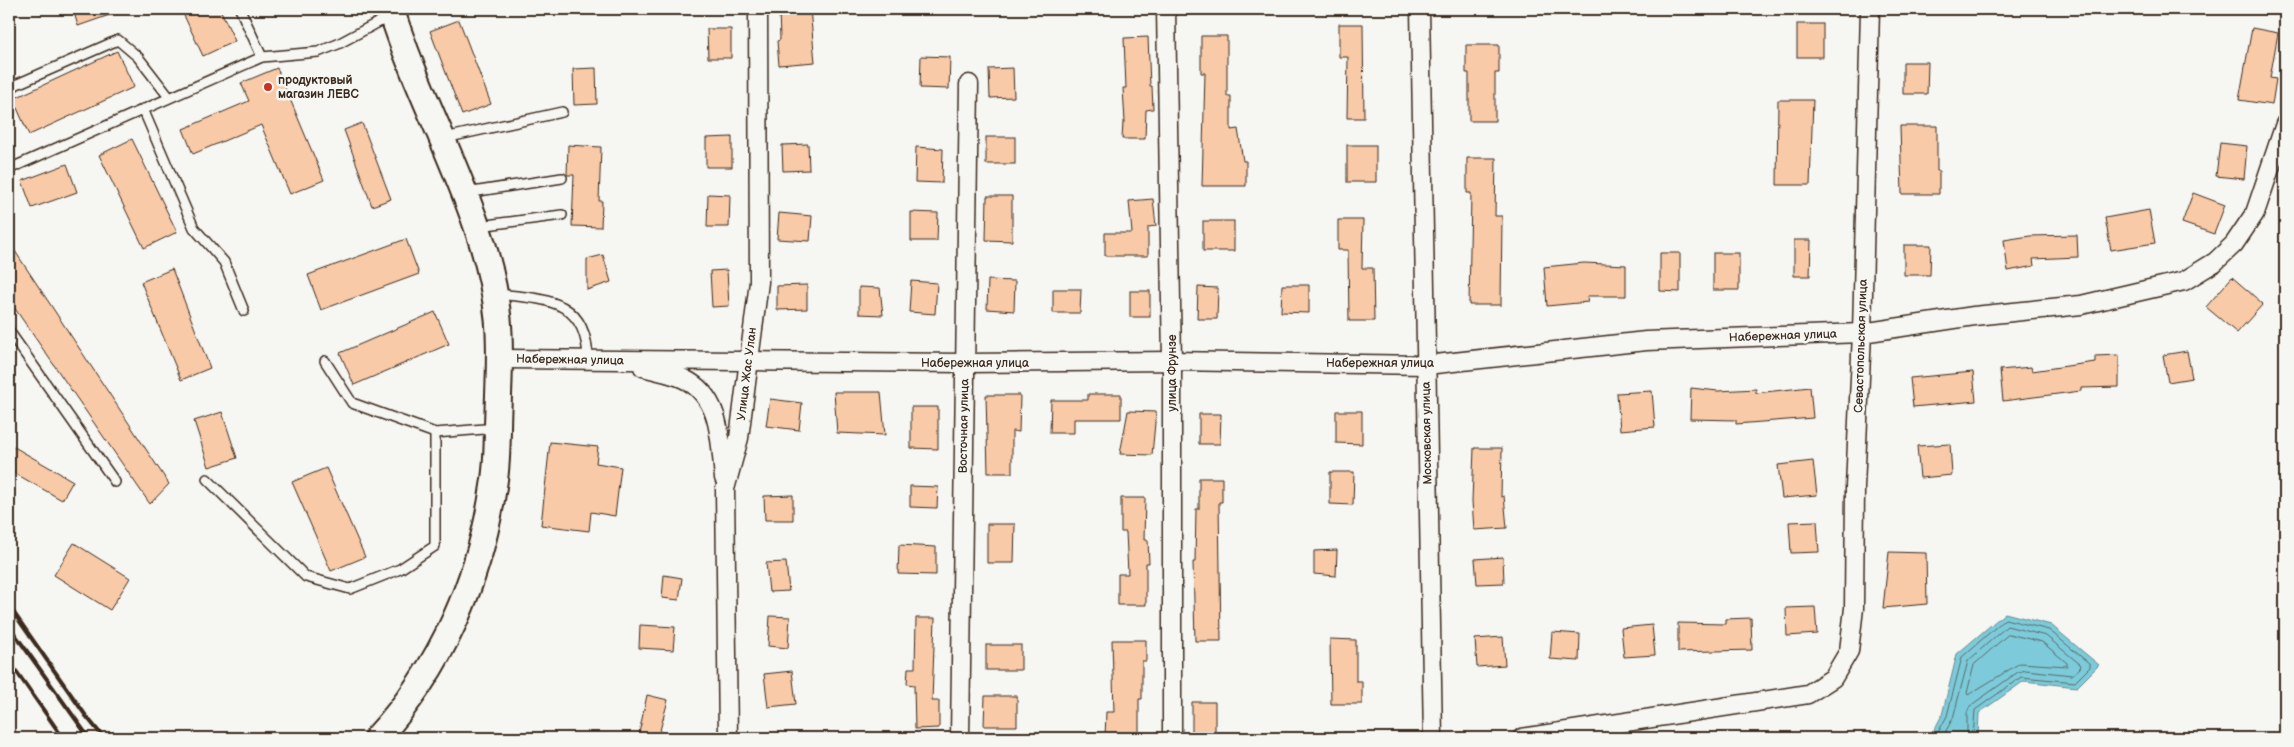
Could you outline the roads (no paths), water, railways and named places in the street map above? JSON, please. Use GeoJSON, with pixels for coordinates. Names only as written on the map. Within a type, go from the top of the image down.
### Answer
{"type":"FeatureCollection","features":[{"type":"Feature","properties":{"kind":"main road"},"geometry":{"type":"LineString","coordinates":[[377,738],[393,721],[425,676],[454,626],[484,539],[494,482],[500,359],[498,319],[494,294],[477,226],[392,12]]}},
{"type":"Feature","properties":{"kind":"street","name":"Улица Жас Улан"},"geometry":{"type":"LineString","coordinates":[[728,738],[725,488],[739,438],[759,282],[758,9]]}},
{"type":"Feature","properties":{"kind":"street","name":"улица Фрунзе"},"geometry":{"type":"LineString","coordinates":[[1166,9],[1172,361],[1172,738]]}},
{"type":"Feature","properties":{"kind":"street","name":"Московская улица"},"geometry":{"type":"LineString","coordinates":[[1420,9],[1433,738]]}},
{"type":"Feature","properties":{"kind":"street","name":"Севастопольская улица"},"geometry":{"type":"LineString","coordinates":[[1522,738],[1808,694],[1832,678],[1849,651],[1854,608],[1855,487],[1862,333],[1870,9]]}},
{"type":"Feature","properties":{"kind":"street","name":"Восточная улица"},"geometry":{"type":"LineString","coordinates":[[960,738],[969,84]]}},
{"type":"Feature","properties":{"kind":"street","name":"Набережная улица"},"geometry":{"type":"LineString","coordinates":[[500,359],[965,364],[1172,361],[1426,365],[1646,341],[1862,333],[1974,316],[2081,305],[2184,281],[2216,262],[2228,250],[2255,213],[2285,124]]}},
{"type":"Feature","properties":{"kind":"street"},"geometry":{"type":"LineString","coordinates":[[620,360],[683,378],[701,390],[714,407],[720,438],[725,488]]}},
{"type":"Feature","properties":{"kind":"lane"},"geometry":{"type":"LineString","coordinates":[[240,9],[262,57]]}},
{"type":"Feature","properties":{"kind":"lane"},"geometry":{"type":"LineString","coordinates":[[9,169],[262,57],[318,52],[338,44],[392,12]]}},
{"type":"Feature","properties":{"kind":"lane"},"geometry":{"type":"LineString","coordinates":[[9,92],[15,85],[118,40],[138,57],[169,97]]}},
{"type":"Feature","properties":{"kind":"lane"},"geometry":{"type":"LineString","coordinates":[[143,109],[194,228],[224,262],[244,312]]}},
{"type":"Feature","properties":{"kind":"lane"},"geometry":{"type":"LineString","coordinates":[[442,139],[562,112]]}},
{"type":"Feature","properties":{"kind":"lane"},"geometry":{"type":"LineString","coordinates":[[464,193],[562,178]]}},
{"type":"Feature","properties":{"kind":"lane"},"geometry":{"type":"LineString","coordinates":[[477,226],[562,215]]}},
{"type":"Feature","properties":{"kind":"lane"},"geometry":{"type":"LineString","coordinates":[[494,294],[537,298],[562,304],[579,323],[588,343],[588,360]]}},
{"type":"Feature","properties":{"kind":"lane"},"geometry":{"type":"LineString","coordinates":[[9,331],[115,482]]}},
{"type":"Feature","properties":{"kind":"lane"},"geometry":{"type":"LineString","coordinates":[[325,361],[352,402],[434,433],[497,428]]}},
{"type":"Feature","properties":{"kind":"lane"},"geometry":{"type":"LineString","coordinates":[[207,479],[306,577],[350,589],[400,568],[435,546],[434,433]]}},
{"type":"Feature","properties":{"kind":"water"},"geometry":{"type":"Polygon","coordinates":[[[2005,613],[2051,625],[2099,665],[2077,687],[2024,681],[1979,713],[1978,738],[1930,738],[1942,715],[1957,654],[2005,613]]]}},
{"type":"Feature","properties":{"kind":"railway"},"geometry":{"type":"LineString","coordinates":[[9,606],[86,716],[104,738]]}},
{"type":"Feature","properties":{"kind":"railway"},"geometry":{"type":"LineString","coordinates":[[9,626],[89,738]]}},
{"type":"Feature","properties":{"kind":"railway"},"geometry":{"type":"LineString","coordinates":[[9,661],[63,738]]}},
{"type":"Feature","properties":{"kind":"place","name":"продуктовый магазин ЛЕВС"},"geometry":{"type":"Point","coordinates":[268,87]}}]}
